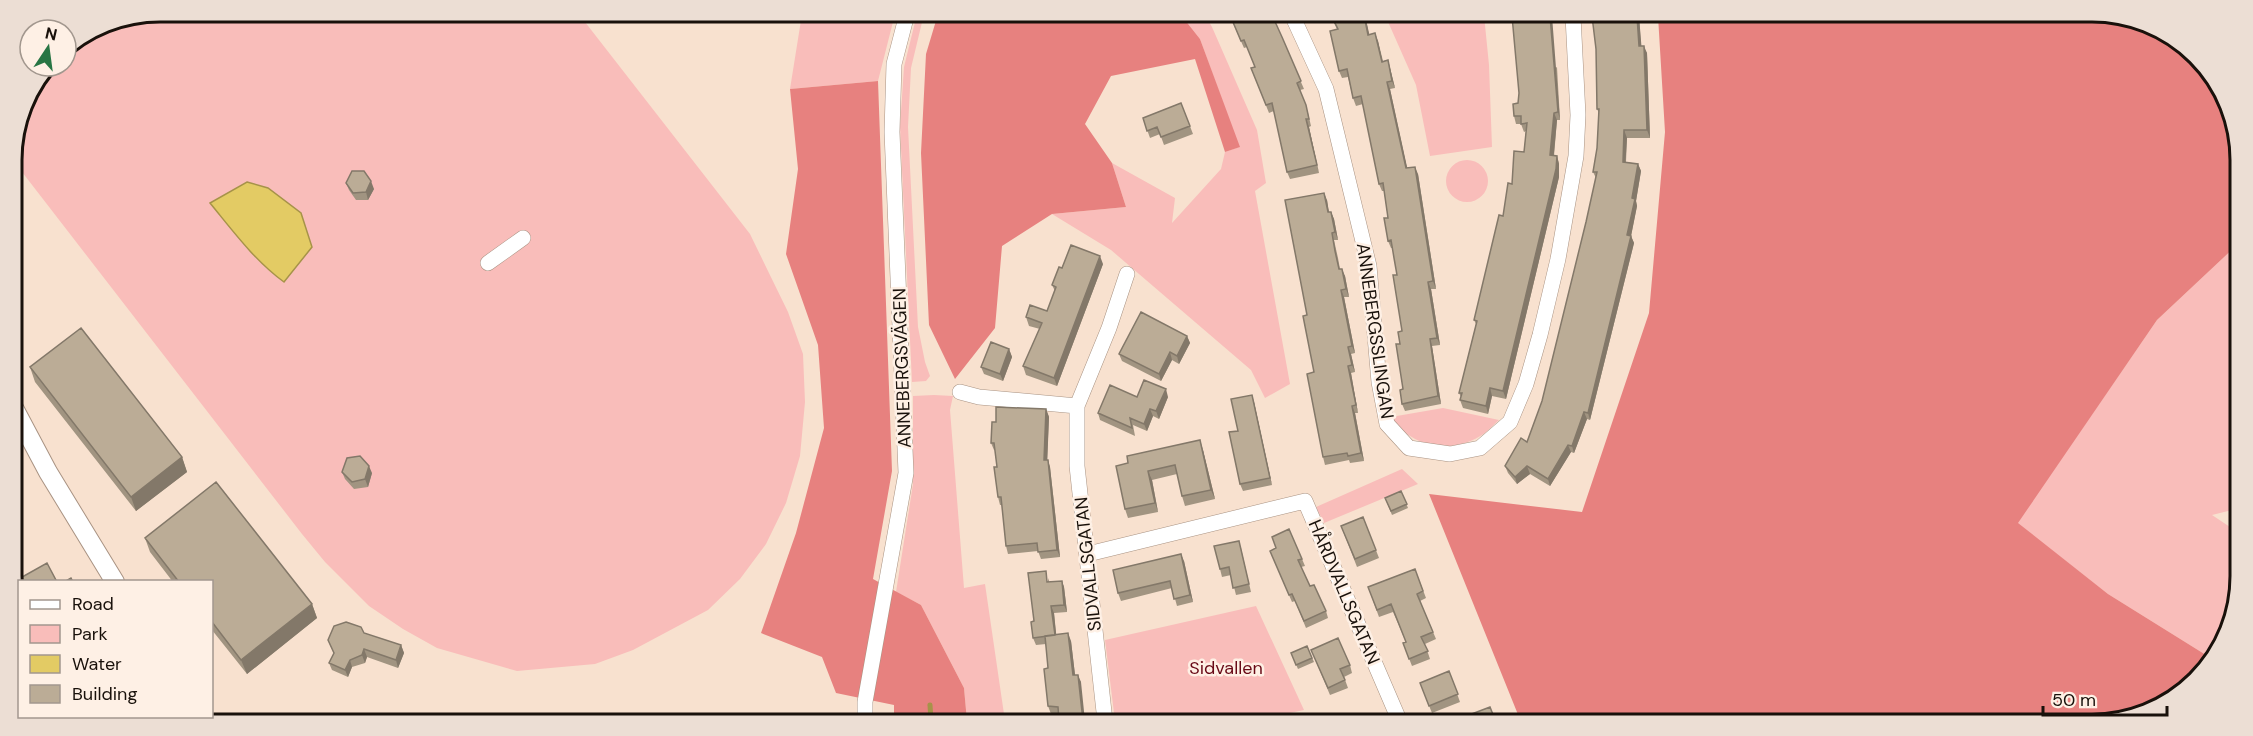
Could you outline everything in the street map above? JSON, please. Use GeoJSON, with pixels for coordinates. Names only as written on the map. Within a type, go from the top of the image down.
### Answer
{"type":"FeatureCollection","features":[{"type":"Feature","properties":{"kind":"street","name":"ANNEBERGSSLINGAN"},"geometry":{"type":"LineString","coordinates":[[1295,22],[1326,89],[1369,266],[1379,382],[1387,424],[1409,448],[1450,454],[1480,448],[1510,422],[1526,384],[1558,259],[1576,156],[1578,115],[1573,22]]}},
{"type":"Feature","properties":{"kind":"street","name":"ANNEBERGSVÄGEN"},"geometry":{"type":"LineString","coordinates":[[865,714],[906,473],[892,132],[894,64],[905,23]]}},
{"type":"Feature","properties":{"kind":"street"},"geometry":{"type":"LineString","coordinates":[[488,263],[523,238]]}},
{"type":"Feature","properties":{"kind":"street","name":"SIDVALLSGATAN"},"geometry":{"type":"LineString","coordinates":[[1104,714],[1077,466],[1077,406],[1109,328],[1127,274]]}},
{"type":"Feature","properties":{"kind":"street"},"geometry":{"type":"LineString","coordinates":[[960,392],[979,397],[1077,406]]}},
{"type":"Feature","properties":{"kind":"street"},"geometry":{"type":"LineString","coordinates":[[22,423],[54,482],[114,580]]}},
{"type":"Feature","properties":{"kind":"street","name":"HÅRDVALLSGATAN"},"geometry":{"type":"LineString","coordinates":[[1088,554],[1305,501],[1396,713]]}},
{"type":"Feature","properties":{"kind":"green space"},"geometry":{"type":"Polygon","coordinates":[[[1187,22],[1209,22],[1257,130],[1266,183],[1255,191],[1290,384],[1265,398],[1251,370],[1111,250],[1052,214],[1126,207],[1112,163],[1175,198],[1172,223],[1221,169],[1225,152],[1239,147],[1200,39],[1187,22]]]}},
{"type":"Feature","properties":{"kind":"green space"},"geometry":{"type":"Polygon","coordinates":[[[1388,22],[1485,22],[1492,147],[1430,156],[1416,85],[1388,22]]]}},
{"type":"Feature","properties":{"kind":"green space"},"geometry":{"type":"Polygon","coordinates":[[[152,23],[586,23],[750,234],[788,312],[803,354],[805,402],[800,456],[786,503],[766,544],[740,579],[708,610],[633,650],[595,664],[517,671],[437,648],[403,629],[369,606],[325,562],[23,173],[27,125],[50,78],[78,78],[78,50],[108,33],[134,25],[152,23]]]}},
{"type":"Feature","properties":{"kind":"green space"},"geometry":{"type":"Polygon","coordinates":[[[801,23],[893,23],[878,81],[790,89],[801,23]]]}},
{"type":"Feature","properties":{"kind":"green space"},"geometry":{"type":"Polygon","coordinates":[[[915,23],[922,23],[911,68],[908,127],[918,327],[930,376],[926,381],[912,382],[900,127],[904,67],[915,23]]]}},
{"type":"Feature","properties":{"kind":"green space"},"geometry":{"type":"Polygon","coordinates":[[[1467,160],[1475,161],[1482,166],[1487,173],[1487,189],[1482,196],[1475,201],[1467,202],[1459,201],[1452,196],[1447,189],[1446,181],[1447,173],[1452,166],[1459,161],[1467,160]]]}},
{"type":"Feature","properties":{"kind":"green space"},"geometry":{"type":"Polygon","coordinates":[[[2230,252],[2230,510],[2212,515],[2230,527],[2229,593],[2223,620],[2205,655],[2108,594],[2017,523],[2157,320],[2230,252]]]}},
{"type":"Feature","properties":{"kind":"green space"},"geometry":{"type":"Polygon","coordinates":[[[913,396],[953,396],[950,410],[964,588],[985,584],[1004,714],[966,714],[964,688],[921,605],[896,592],[913,484],[913,396]]]}},
{"type":"Feature","properties":{"kind":"green space"},"geometry":{"type":"Polygon","coordinates":[[[1443,408],[1499,420],[1473,440],[1447,446],[1422,442],[1410,436],[1391,417],[1443,408]]]}},
{"type":"Feature","properties":{"kind":"green space"},"geometry":{"type":"Polygon","coordinates":[[[1402,469],[1418,484],[1324,523],[1316,507],[1402,469]]]}},
{"type":"Feature","properties":{"kind":"green space","name":"Sidvallen"},"geometry":{"type":"Polygon","coordinates":[[[1256,606],[1304,710],[1288,713],[1114,714],[1105,640],[1256,606]]]}},
{"type":"Feature","properties":{"kind":"shaded area"},"geometry":{"type":"Polygon","coordinates":[[[1187,22],[1200,39],[1240,147],[1225,152],[1195,59],[1111,76],[1085,124],[1112,163],[1126,207],[1052,214],[1002,246],[995,328],[955,379],[929,325],[921,153],[926,54],[935,23],[1187,22]]]}},
{"type":"Feature","properties":{"kind":"shaded area"},"geometry":{"type":"Polygon","coordinates":[[[1658,22],[2092,22],[2128,27],[2145,33],[2169,46],[2196,70],[2216,100],[2228,134],[2230,252],[2157,320],[2018,523],[2108,594],[2205,655],[2190,673],[2161,695],[2145,703],[2128,709],[2101,713],[1517,713],[1429,494],[1582,512],[1649,313],[1665,132],[1658,22]]]}},
{"type":"Feature","properties":{"kind":"shaded area"},"geometry":{"type":"Polygon","coordinates":[[[878,81],[892,471],[873,579],[921,605],[964,688],[966,714],[894,714],[894,705],[836,693],[822,657],[761,633],[796,533],[824,428],[818,345],[786,254],[798,169],[790,89],[878,81]]]}},
{"type":"Feature","properties":{"kind":"water"},"geometry":{"type":"Polygon","coordinates":[[[247,182],[268,188],[301,213],[312,247],[284,282],[254,255],[210,203],[247,182]]]}},
{"type":"Feature","properties":{"kind":"building"},"geometry":{"type":"Polygon","coordinates":[[[1233,22],[1275,22],[1301,81],[1297,83],[1306,105],[1309,119],[1306,119],[1317,165],[1287,172],[1272,103],[1266,105],[1251,68],[1255,67],[1244,40],[1241,41],[1233,22]]]}},
{"type":"Feature","properties":{"kind":"building"},"geometry":{"type":"Polygon","coordinates":[[[1335,22],[1365,22],[1368,35],[1375,33],[1382,62],[1388,60],[1392,81],[1387,82],[1406,168],[1415,167],[1433,281],[1428,282],[1437,338],[1430,339],[1438,396],[1402,404],[1400,390],[1403,389],[1396,344],[1400,344],[1398,332],[1402,331],[1393,275],[1397,275],[1391,240],[1388,241],[1384,218],[1388,218],[1383,183],[1379,184],[1361,96],[1353,98],[1347,69],[1339,71],[1330,31],[1338,29],[1335,22]]]}},
{"type":"Feature","properties":{"kind":"building"},"geometry":{"type":"Polygon","coordinates":[[[1513,22],[1551,22],[1558,112],[1554,113],[1550,155],[1557,156],[1556,169],[1503,391],[1490,388],[1486,406],[1460,400],[1462,393],[1459,393],[1499,215],[1503,216],[1508,183],[1512,184],[1514,151],[1524,152],[1527,123],[1521,124],[1521,116],[1514,116],[1513,104],[1518,103],[1513,22]]]}},
{"type":"Feature","properties":{"kind":"building"},"geometry":{"type":"Polygon","coordinates":[[[1593,22],[1637,22],[1639,46],[1644,46],[1647,130],[1624,130],[1623,162],[1638,164],[1632,198],[1635,199],[1627,235],[1631,236],[1588,413],[1584,412],[1572,446],[1568,445],[1548,479],[1527,466],[1515,477],[1505,466],[1521,438],[1527,442],[1542,401],[1597,172],[1593,172],[1599,109],[1597,109],[1596,49],[1593,22]]]}},
{"type":"Feature","properties":{"kind":"building"},"geometry":{"type":"Polygon","coordinates":[[[1181,103],[1190,126],[1161,137],[1157,127],[1147,131],[1143,118],[1181,103]]]}},
{"type":"Feature","properties":{"kind":"building"},"geometry":{"type":"Polygon","coordinates":[[[352,171],[364,171],[371,181],[366,192],[353,193],[346,183],[352,171]]]}},
{"type":"Feature","properties":{"kind":"building"},"geometry":{"type":"Polygon","coordinates":[[[1324,193],[1328,212],[1331,212],[1335,232],[1332,233],[1335,251],[1346,289],[1341,290],[1352,346],[1348,347],[1352,365],[1348,366],[1356,405],[1352,406],[1361,453],[1348,456],[1347,453],[1323,457],[1307,374],[1314,372],[1303,316],[1307,315],[1285,200],[1324,193]]]}},
{"type":"Feature","properties":{"kind":"building"},"geometry":{"type":"Polygon","coordinates":[[[1071,245],[1100,256],[1054,378],[1023,366],[1042,323],[1026,317],[1030,305],[1047,311],[1056,287],[1052,285],[1071,245]]]}},
{"type":"Feature","properties":{"kind":"building"},"geometry":{"type":"Polygon","coordinates":[[[1141,312],[1187,336],[1177,356],[1170,352],[1159,374],[1119,354],[1141,312]]]}},
{"type":"Feature","properties":{"kind":"building"},"geometry":{"type":"Polygon","coordinates":[[[81,328],[182,457],[131,497],[30,367],[81,328]]]}},
{"type":"Feature","properties":{"kind":"building"},"geometry":{"type":"Polygon","coordinates":[[[991,342],[1009,349],[1000,374],[981,367],[991,342]]]}},
{"type":"Feature","properties":{"kind":"building"},"geometry":{"type":"Polygon","coordinates":[[[1144,380],[1166,389],[1156,411],[1150,409],[1144,424],[1130,418],[1132,428],[1098,413],[1110,385],[1137,397],[1144,380]]]}},
{"type":"Feature","properties":{"kind":"building"},"geometry":{"type":"Polygon","coordinates":[[[1252,395],[1270,478],[1240,484],[1229,432],[1238,431],[1231,399],[1252,395]]]}},
{"type":"Feature","properties":{"kind":"building"},"geometry":{"type":"Polygon","coordinates":[[[996,407],[1046,409],[1044,460],[1048,460],[1057,550],[1038,552],[1037,543],[1006,546],[1001,497],[998,497],[994,467],[997,467],[994,443],[991,443],[992,422],[996,422],[996,407]]]}},
{"type":"Feature","properties":{"kind":"building"},"geometry":{"type":"Polygon","coordinates":[[[1200,440],[1211,490],[1182,496],[1175,465],[1148,471],[1155,503],[1125,509],[1116,466],[1128,463],[1127,456],[1200,440]]]}},
{"type":"Feature","properties":{"kind":"building"},"geometry":{"type":"Polygon","coordinates":[[[360,456],[369,466],[365,479],[352,482],[342,472],[347,458],[360,456]]]}},
{"type":"Feature","properties":{"kind":"building"},"geometry":{"type":"Polygon","coordinates":[[[216,482],[312,604],[241,660],[213,623],[213,580],[177,580],[145,538],[216,482]]]}},
{"type":"Feature","properties":{"kind":"building"},"geometry":{"type":"Polygon","coordinates":[[[1401,491],[1407,504],[1391,511],[1385,498],[1401,491]]]}},
{"type":"Feature","properties":{"kind":"building"},"geometry":{"type":"Polygon","coordinates":[[[1363,517],[1376,550],[1355,559],[1341,526],[1363,517]]]}},
{"type":"Feature","properties":{"kind":"building"},"geometry":{"type":"Polygon","coordinates":[[[1289,529],[1302,559],[1298,560],[1310,586],[1314,585],[1326,611],[1304,621],[1292,594],[1289,595],[1270,551],[1276,548],[1272,537],[1289,529]]]}},
{"type":"Feature","properties":{"kind":"building"},"geometry":{"type":"Polygon","coordinates":[[[1239,541],[1249,584],[1233,588],[1229,567],[1220,569],[1214,546],[1239,541]]]}},
{"type":"Feature","properties":{"kind":"building"},"geometry":{"type":"Polygon","coordinates":[[[1181,554],[1190,595],[1174,599],[1170,581],[1118,593],[1113,570],[1181,554]]]}},
{"type":"Feature","properties":{"kind":"building"},"geometry":{"type":"Polygon","coordinates":[[[47,563],[56,580],[23,580],[22,577],[47,563]]]}},
{"type":"Feature","properties":{"kind":"building"},"geometry":{"type":"Polygon","coordinates":[[[1415,569],[1423,591],[1417,594],[1433,632],[1421,637],[1428,651],[1409,659],[1403,643],[1406,642],[1391,604],[1377,610],[1368,587],[1415,569]]]}},
{"type":"Feature","properties":{"kind":"building"},"geometry":{"type":"Polygon","coordinates":[[[1046,571],[1047,582],[1062,581],[1064,605],[1051,606],[1055,635],[1033,638],[1031,622],[1034,621],[1028,573],[1046,571]]]}},
{"type":"Feature","properties":{"kind":"building"},"geometry":{"type":"Polygon","coordinates":[[[346,622],[361,627],[364,633],[401,645],[396,660],[364,649],[362,655],[350,660],[345,670],[329,663],[334,653],[328,640],[334,626],[346,622]]]}},
{"type":"Feature","properties":{"kind":"building"},"geometry":{"type":"Polygon","coordinates":[[[1068,633],[1073,675],[1078,675],[1082,714],[1058,714],[1058,707],[1048,706],[1044,669],[1048,668],[1045,636],[1068,633]]]}},
{"type":"Feature","properties":{"kind":"building"},"geometry":{"type":"Polygon","coordinates":[[[1338,638],[1350,665],[1340,669],[1345,680],[1328,688],[1311,650],[1338,638]]]}},
{"type":"Feature","properties":{"kind":"building"},"geometry":{"type":"Polygon","coordinates":[[[1307,646],[1312,658],[1296,665],[1291,653],[1307,646]]]}},
{"type":"Feature","properties":{"kind":"building"},"geometry":{"type":"Polygon","coordinates":[[[1449,671],[1458,694],[1429,706],[1420,683],[1449,671]]]}},
{"type":"Feature","properties":{"kind":"building"},"geometry":{"type":"Polygon","coordinates":[[[1490,707],[1493,713],[1473,713],[1490,707]]]}},
{"type":"Feature","properties":{"kind":"waterway"},"geometry":{"type":"LineString","coordinates":[[930,705],[931,714]]}}]}
